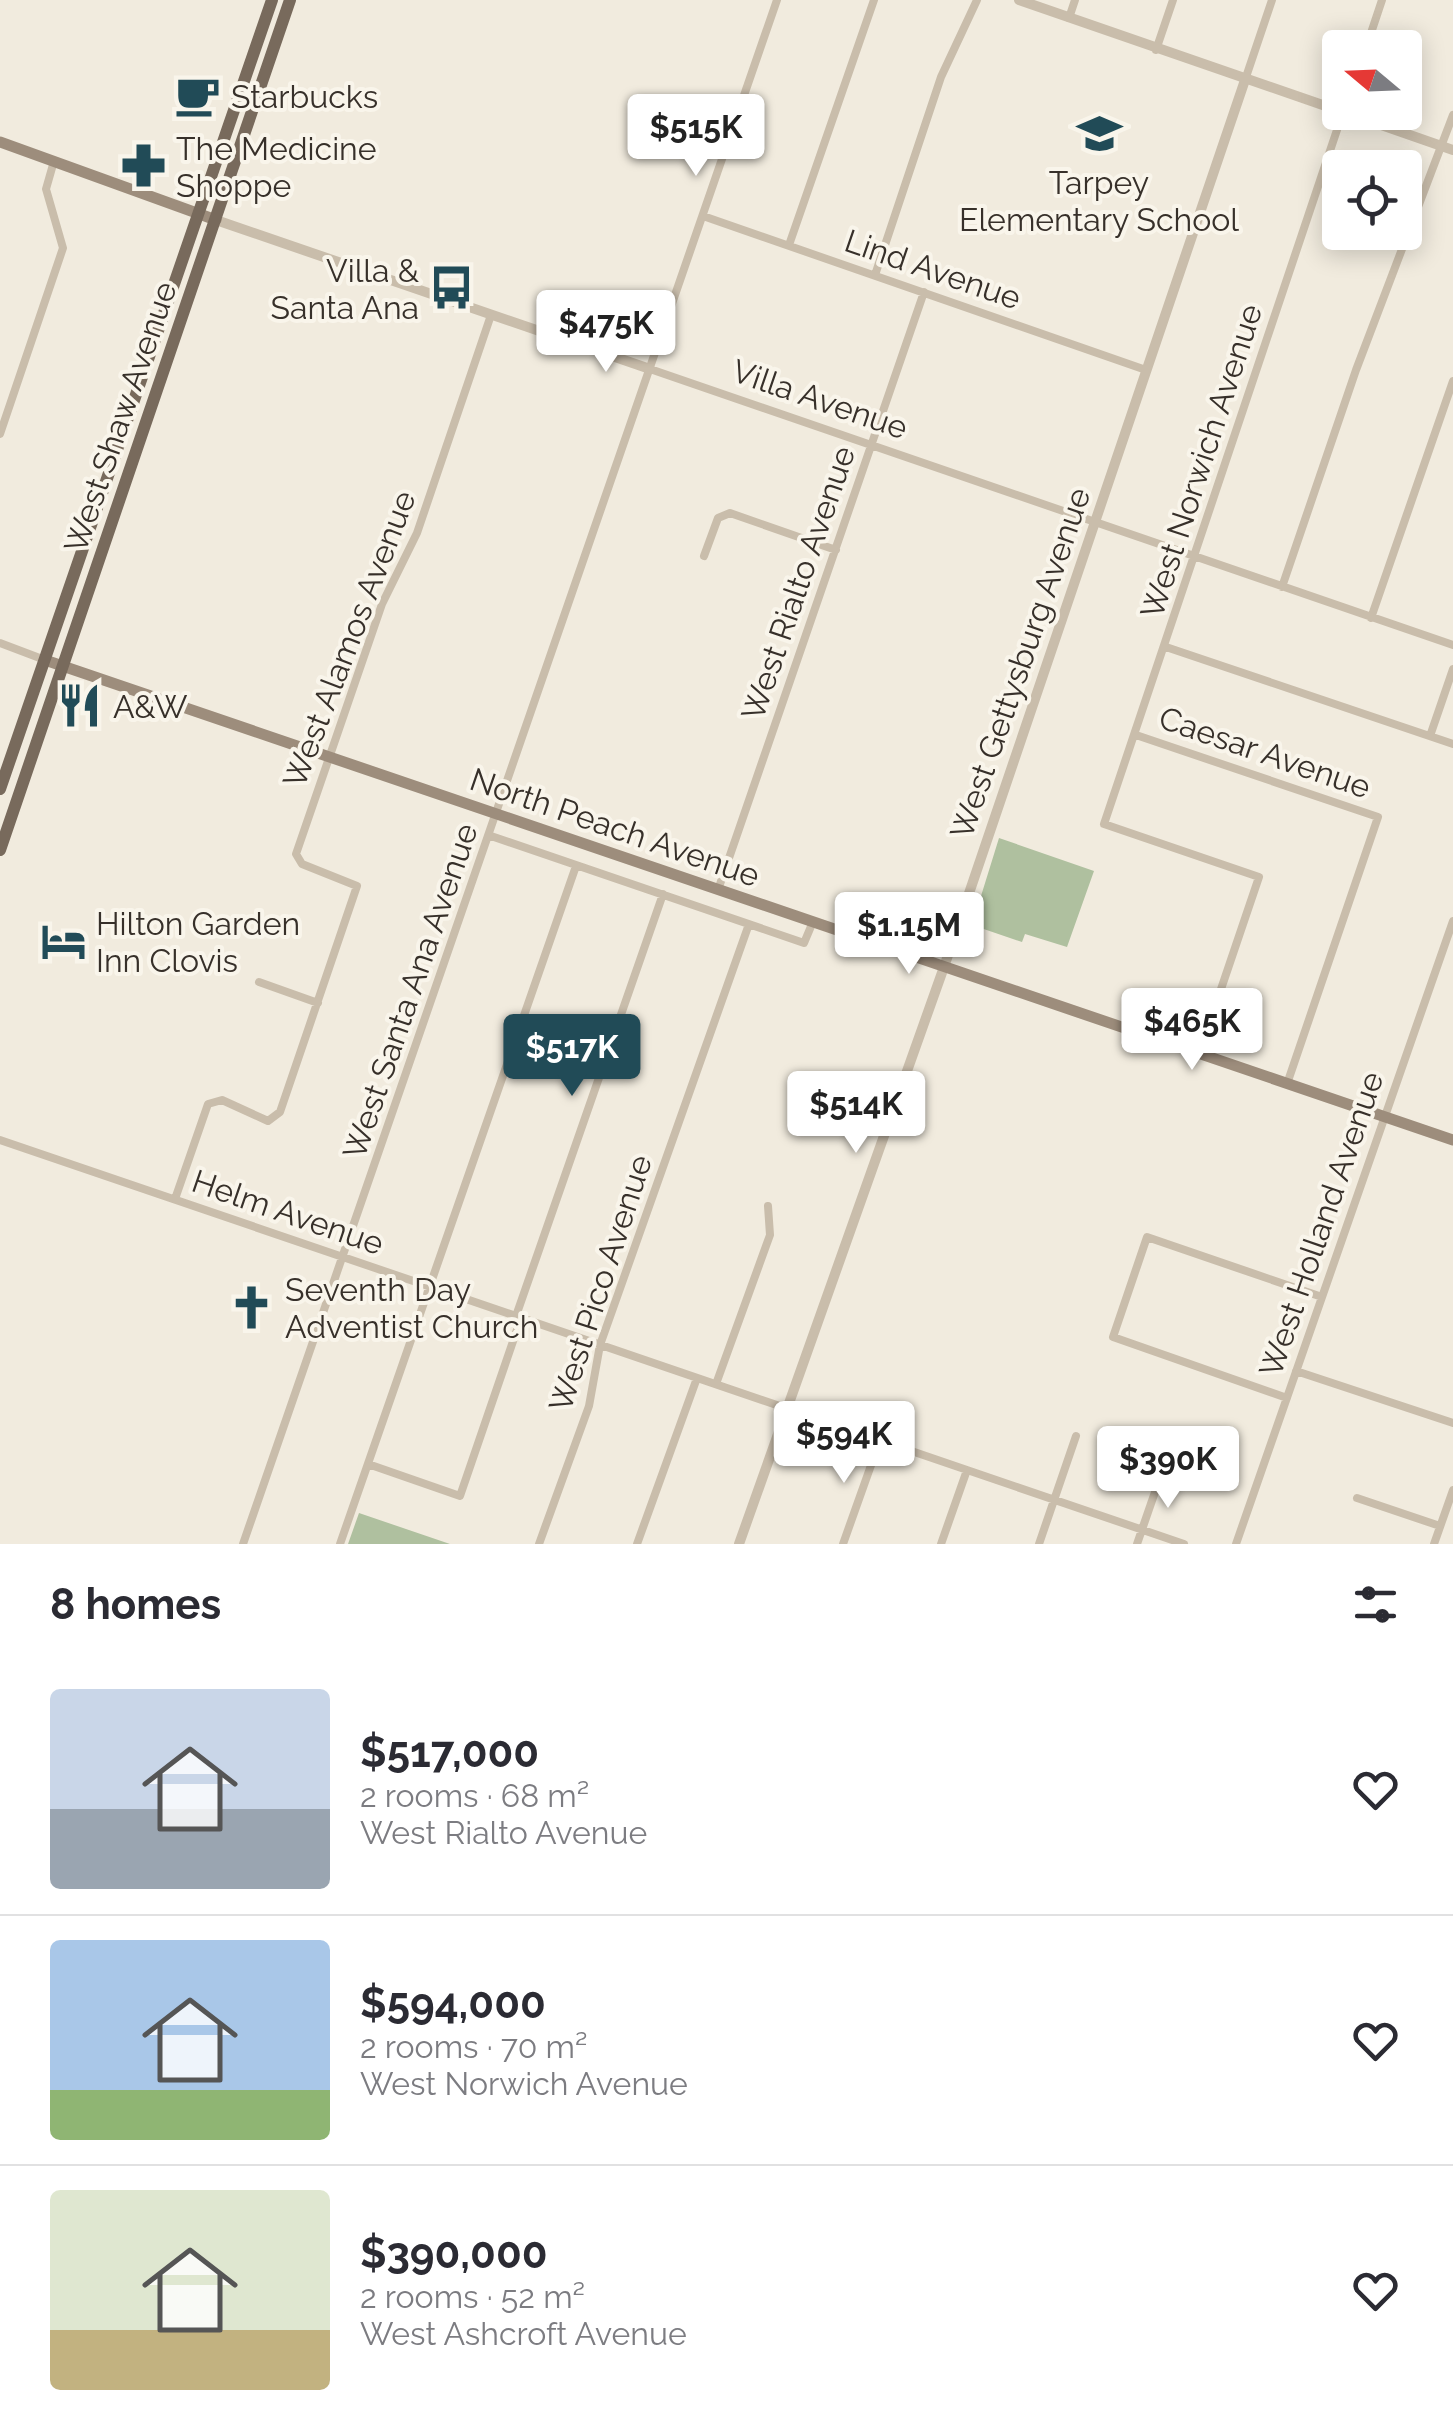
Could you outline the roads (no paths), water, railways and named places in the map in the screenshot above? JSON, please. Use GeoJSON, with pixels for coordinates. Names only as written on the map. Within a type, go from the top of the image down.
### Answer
{"type":"FeatureCollection","features":[{"type":"Feature","properties":{"kind":"main road","name":"West Shaw Avenue"},"geometry":{"type":"LineString","coordinates":[[0,789],[272,0]]}},
{"type":"Feature","properties":{"kind":"main road"},"geometry":{"type":"LineString","coordinates":[[263,81],[258,68],[280,0]]}},
{"type":"Feature","properties":{"kind":"main road","name":"West Shaw Avenue"},"geometry":{"type":"LineString","coordinates":[[0,850],[66,668],[290,0]]}},
{"type":"Feature","properties":{"kind":"main road","name":"Villa Avenue"},"geometry":{"type":"LineString","coordinates":[[0,142],[216,220]]}},
{"type":"Feature","properties":{"kind":"main road"},"geometry":{"type":"LineString","coordinates":[[114,519],[109,506],[128,451],[123,437]]}},
{"type":"Feature","properties":{"kind":"main road","name":"North Peach Avenue"},"geometry":{"type":"LineString","coordinates":[[44,660],[1453,1140]]}},
{"type":"Feature","properties":{"kind":"street","name":"West Santa Ana Avenue"},"geometry":{"type":"LineString","coordinates":[[243,1544],[498,816],[777,0]]}},
{"type":"Feature","properties":{"kind":"street"},"geometry":{"type":"LineString","coordinates":[[790,245],[874,0]]}},
{"type":"Feature","properties":{"kind":"street"},"geometry":{"type":"LineString","coordinates":[[875,275],[941,77],[977,0]]}},
{"type":"Feature","properties":{"kind":"street"},"geometry":{"type":"LineString","coordinates":[[1019,0],[1322,105]]}},
{"type":"Feature","properties":{"kind":"street"},"geometry":{"type":"LineString","coordinates":[[1069,18],[1075,0]]}},
{"type":"Feature","properties":{"kind":"street"},"geometry":{"type":"LineString","coordinates":[[1156,50],[1173,0]]}},
{"type":"Feature","properties":{"kind":"street"},"geometry":{"type":"LineString","coordinates":[[1245,80],[1272,0]]}},
{"type":"Feature","properties":{"kind":"street"},"geometry":{"type":"LineString","coordinates":[[1372,30],[1382,0]]}},
{"type":"Feature","properties":{"kind":"street","name":"West Gettysburg Avenue"},"geometry":{"type":"LineString","coordinates":[[739,1544],[944,967],[1245,80]]}},
{"type":"Feature","properties":{"kind":"street"},"geometry":{"type":"LineString","coordinates":[[1282,588],[1356,370],[1448,148],[1453,115]]}},
{"type":"Feature","properties":{"kind":"street","name":"West Norwich Avenue"},"geometry":{"type":"LineString","coordinates":[[1199,1054],[1259,877],[1104,824],[1336,130]]}},
{"type":"Feature","properties":{"kind":"street"},"geometry":{"type":"LineString","coordinates":[[1395,130],[1448,148]]}},
{"type":"Feature","properties":{"kind":"street"},"geometry":{"type":"LineString","coordinates":[[0,434],[63,248],[46,189],[54,161]]}},
{"type":"Feature","properties":{"kind":"street","name":"Lind Avenue"},"geometry":{"type":"LineString","coordinates":[[703,216],[1146,370]]}},
{"type":"Feature","properties":{"kind":"street","name":"Villa Avenue"},"geometry":{"type":"LineString","coordinates":[[216,220],[1453,645]]}},
{"type":"Feature","properties":{"kind":"street","name":"West Rialto Avenue"},"geometry":{"type":"LineString","coordinates":[[718,890],[924,292]]}},
{"type":"Feature","properties":{"kind":"street","name":"West Alamos Avenue"},"geometry":{"type":"LineString","coordinates":[[174,1199],[208,1104],[222,1100],[261,1119],[275,1120],[318,1003],[357,886],[296,860],[382,604],[418,533],[491,315]]}},
{"type":"Feature","properties":{"kind":"street"},"geometry":{"type":"LineString","coordinates":[[1371,618],[1453,381]]}},
{"type":"Feature","properties":{"kind":"street"},"geometry":{"type":"LineString","coordinates":[[704,556],[718,518],[730,513],[836,550]]}},
{"type":"Feature","properties":{"kind":"street"},"geometry":{"type":"LineString","coordinates":[[0,643],[44,660]]}},
{"type":"Feature","properties":{"kind":"street"},"geometry":{"type":"LineString","coordinates":[[1166,647],[1453,744]]}},
{"type":"Feature","properties":{"kind":"street"},"geometry":{"type":"LineString","coordinates":[[1430,736],[1453,670]]}},
{"type":"Feature","properties":{"kind":"street","name":"Caesar Avenue"},"geometry":{"type":"LineString","coordinates":[[1136,735],[1378,817],[1287,1084]]}},
{"type":"Feature","properties":{"kind":"street"},"geometry":{"type":"LineString","coordinates":[[491,836],[804,943],[812,924]]}},
{"type":"Feature","properties":{"kind":"street"},"geometry":{"type":"LineString","coordinates":[[340,1544],[576,866]]}},
{"type":"Feature","properties":{"kind":"street"},"geometry":{"type":"LineString","coordinates":[[368,1464],[460,1496],[662,894]]}},
{"type":"Feature","properties":{"kind":"street","name":"West Holland Avenue"},"geometry":{"type":"LineString","coordinates":[[1236,1544],[1453,921]]}},
{"type":"Feature","properties":{"kind":"street","name":"West Pico Avenue"},"geometry":{"type":"LineString","coordinates":[[539,1544],[588,1406],[600,1345],[749,924]]}},
{"type":"Feature","properties":{"kind":"street"},"geometry":{"type":"LineString","coordinates":[[259,982],[318,1003]]}},
{"type":"Feature","properties":{"kind":"street","name":"Helm Avenue"},"geometry":{"type":"LineString","coordinates":[[0,1140],[1184,1544]]}},
{"type":"Feature","properties":{"kind":"street"},"geometry":{"type":"LineString","coordinates":[[716,1384],[770,1236],[768,1206]]}},
{"type":"Feature","properties":{"kind":"street"},"geometry":{"type":"LineString","coordinates":[[1287,1398],[1113,1338],[1147,1237],[1322,1298]]}},
{"type":"Feature","properties":{"kind":"street"},"geometry":{"type":"LineString","coordinates":[[1296,1370],[1453,1423]]}},
{"type":"Feature","properties":{"kind":"street"},"geometry":{"type":"LineString","coordinates":[[637,1544],[697,1378]]}},
{"type":"Feature","properties":{"kind":"street"},"geometry":{"type":"LineString","coordinates":[[1038,1544],[1076,1436]]}},
{"type":"Feature","properties":{"kind":"street"},"geometry":{"type":"LineString","coordinates":[[843,1544],[880,1440]]}},
{"type":"Feature","properties":{"kind":"street"},"geometry":{"type":"LineString","coordinates":[[1137,1544],[1164,1466]]}},
{"type":"Feature","properties":{"kind":"street"},"geometry":{"type":"LineString","coordinates":[[940,1544],[966,1470]]}},
{"type":"Feature","properties":{"kind":"street"},"geometry":{"type":"LineString","coordinates":[[1434,1544],[1453,1490]]}},
{"type":"Feature","properties":{"kind":"street"},"geometry":{"type":"LineString","coordinates":[[1357,1498],[1440,1526]]}},
{"type":"Feature","properties":{"kind":"place","name":"Starbucks"},"geometry":{"type":"Point","coordinates":[198,96]}},
{"type":"Feature","properties":{"kind":"place","name":"Tarpey Elementary School"},"geometry":{"type":"Point","coordinates":[1099,134]}},
{"type":"Feature","properties":{"kind":"place","name":"The Medicine Shoppe"},"geometry":{"type":"Point","coordinates":[143,166]}},
{"type":"Feature","properties":{"kind":"place","name":"Villa & Santa Ana"},"geometry":{"type":"Point","coordinates":[452,288]}},
{"type":"Feature","properties":{"kind":"place","name":"A&W"},"geometry":{"type":"Point","coordinates":[80,706]}},
{"type":"Feature","properties":{"kind":"place","name":"Hilton Garden Inn Clovis"},"geometry":{"type":"Point","coordinates":[63,941]}},
{"type":"Feature","properties":{"kind":"place","name":"Seventh Day Adventist Church"},"geometry":{"type":"Point","coordinates":[252,1307]}}]}
